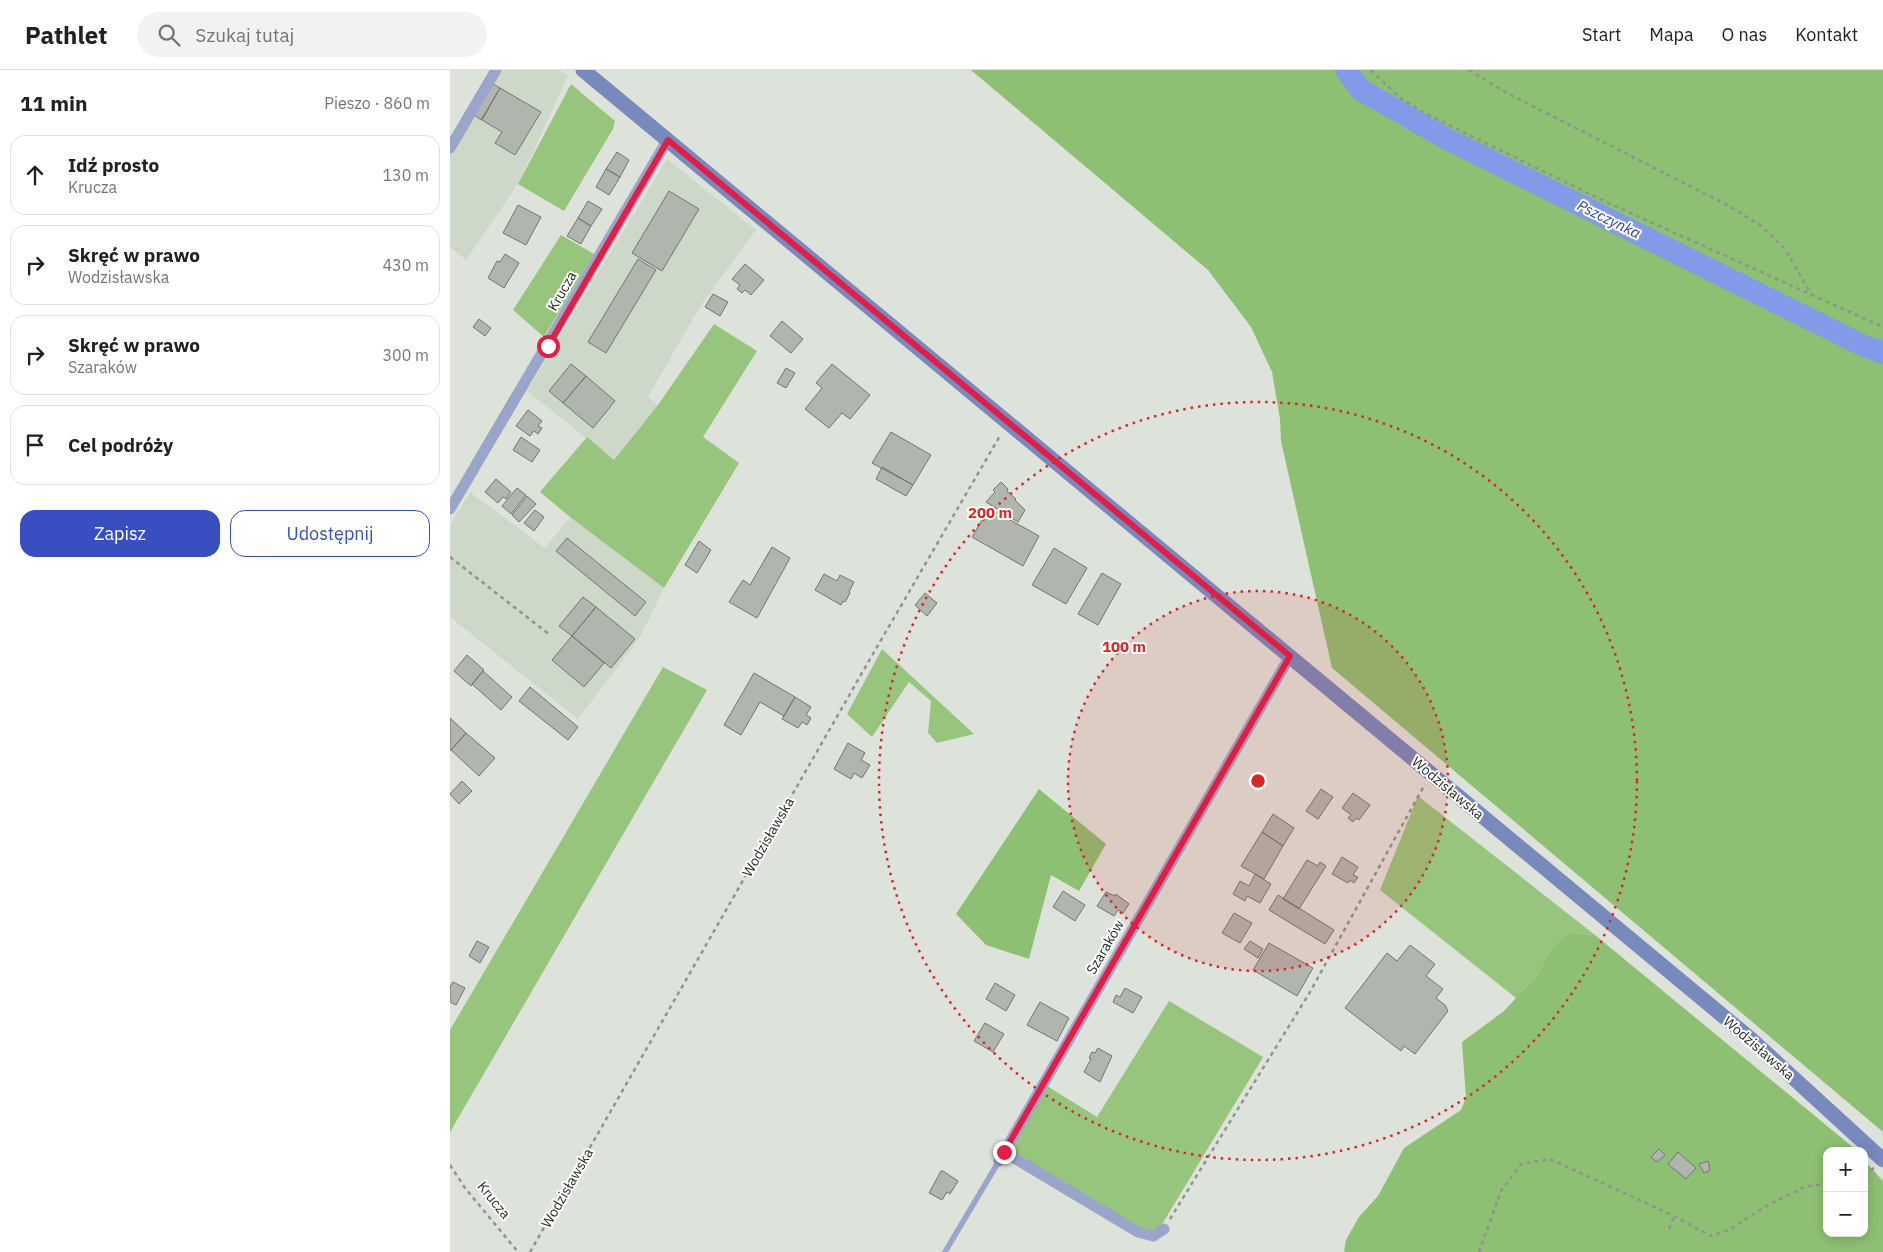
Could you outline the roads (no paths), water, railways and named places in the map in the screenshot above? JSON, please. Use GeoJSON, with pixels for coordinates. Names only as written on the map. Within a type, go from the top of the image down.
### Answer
{"type":"FeatureCollection","features":[{"type":"Feature","properties":{"kind":"main road","name":"Wodzisławska"},"geometry":{"type":"LineString","coordinates":[[583,70],[1752,1040],[1879,1163]]}},
{"type":"Feature","properties":{"kind":"street"},"geometry":{"type":"LineString","coordinates":[[450,148],[496,70]]}},
{"type":"Feature","properties":{"kind":"street","name":"Krucza"},"geometry":{"type":"LineString","coordinates":[[450,509],[668,140]]}},
{"type":"Feature","properties":{"kind":"street","name":"Szaraków"},"geometry":{"type":"LineString","coordinates":[[1001,1157],[1290,656]]}},
{"type":"Feature","properties":{"kind":"street"},"geometry":{"type":"LineString","coordinates":[[1001,1157],[1138,1232],[1152,1236],[1164,1229]]}},
{"type":"Feature","properties":{"kind":"lane","name":"Szaraków"},"geometry":{"type":"LineString","coordinates":[[945,1252],[1001,1157]]}},
{"type":"Feature","properties":{"kind":"waterway","name":"Pszczynka"},"geometry":{"type":"LineString","coordinates":[[1346,70],[1361,90],[1447,139],[1862,345],[1883,353]]}}]}
